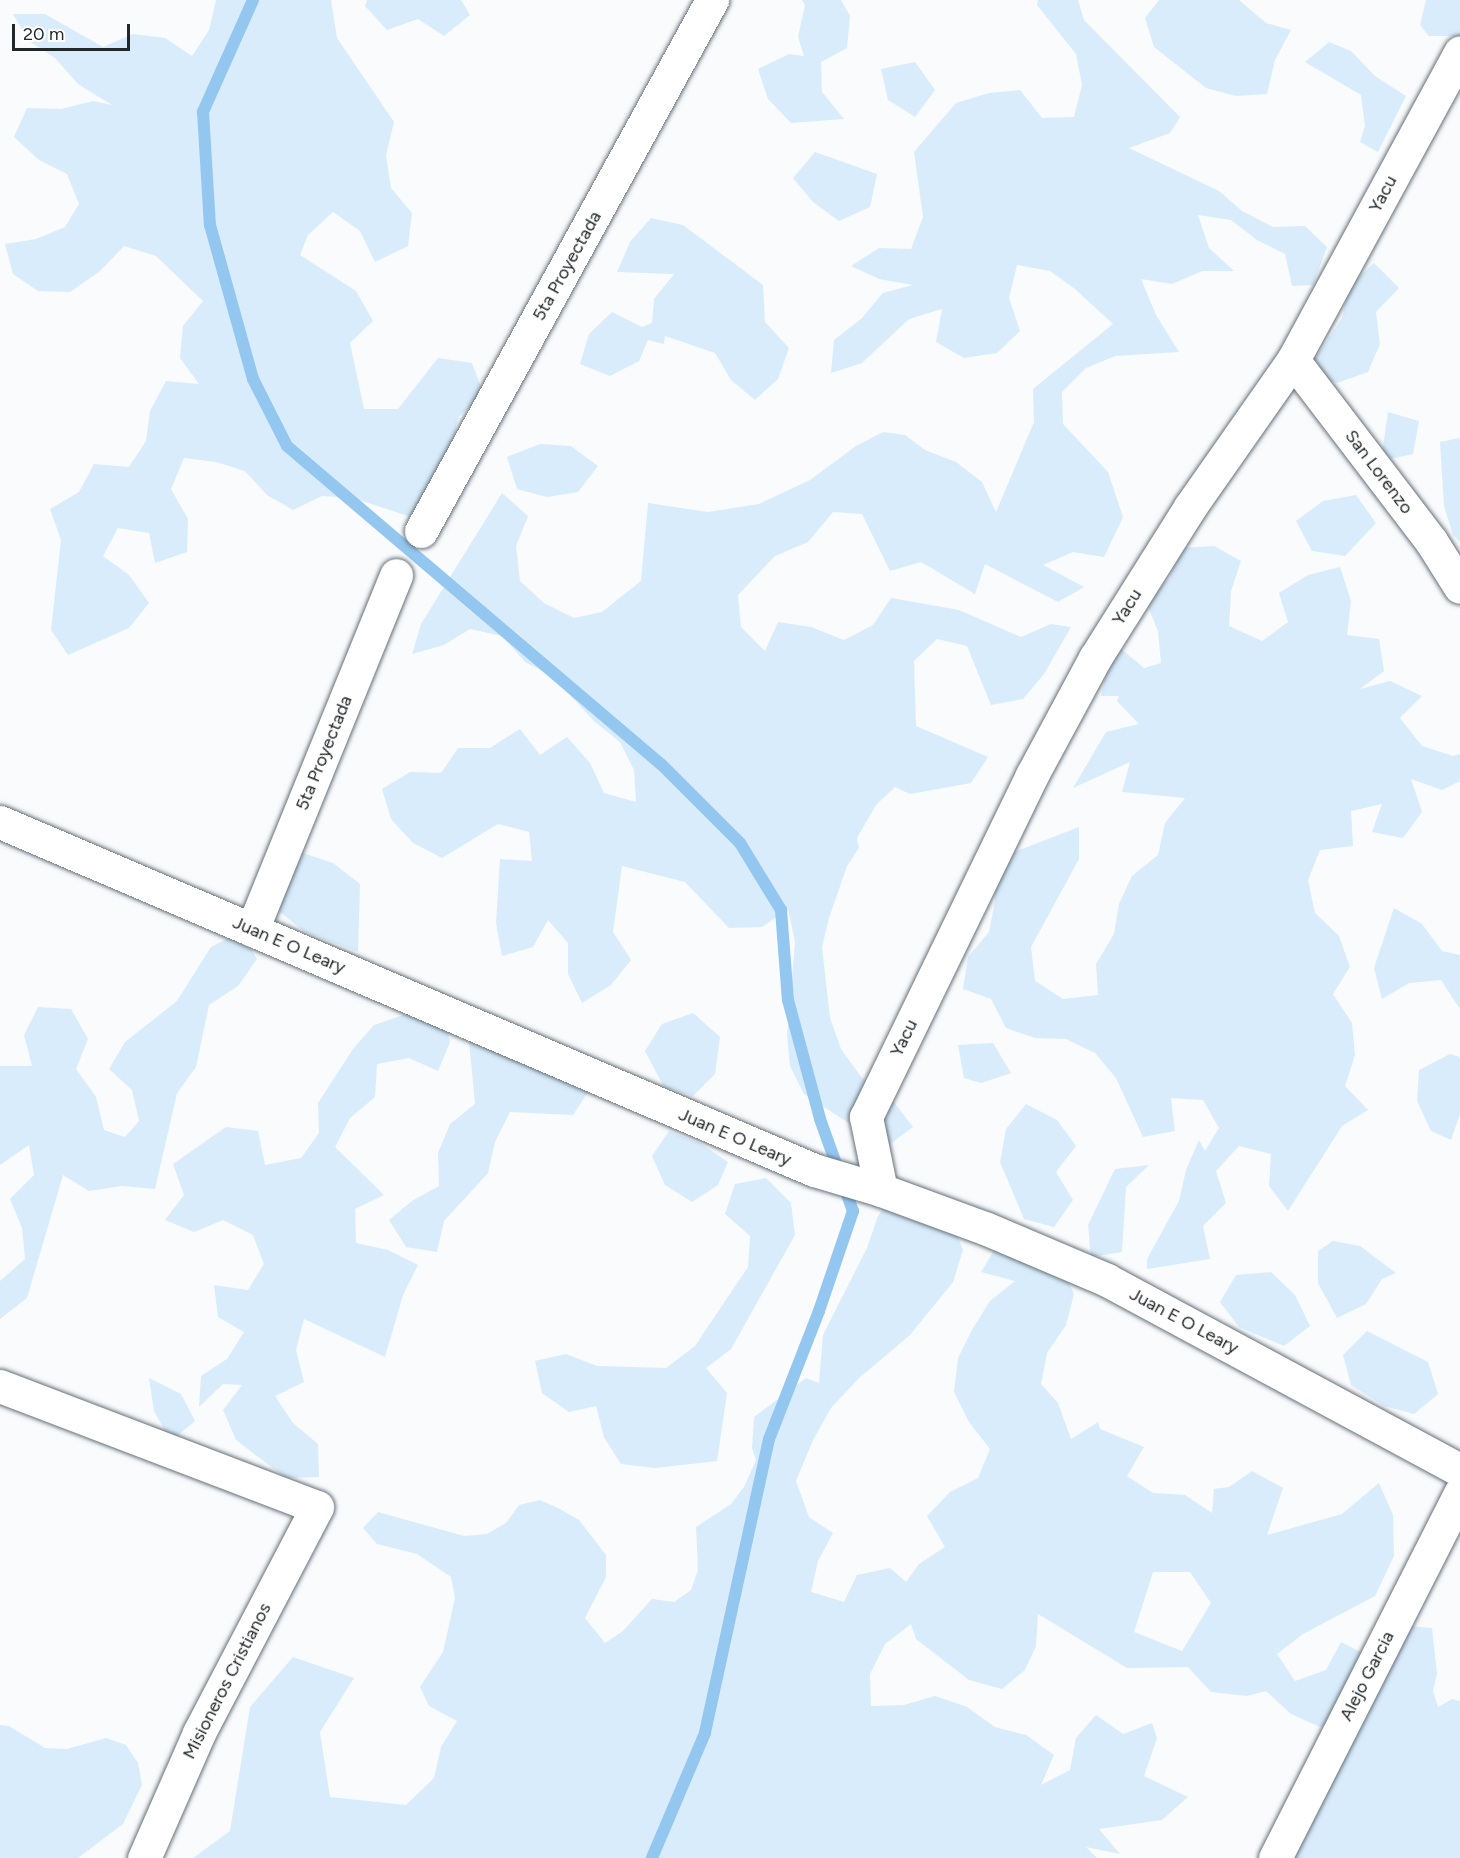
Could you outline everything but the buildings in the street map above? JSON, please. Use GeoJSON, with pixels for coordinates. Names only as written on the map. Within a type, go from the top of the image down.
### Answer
{"type":"FeatureCollection","features":[{"type":"Feature","properties":{"kind":"street","name":"5ta Proyectada"},"geometry":{"type":"LineString","coordinates":[[421,531],[712,0]]}},
{"type":"Feature","properties":{"kind":"street","name":"Yacu"},"geometry":{"type":"LineString","coordinates":[[871,1188],[866,1117],[1032,775],[1095,658],[1190,507],[1293,360],[1460,52]]}},
{"type":"Feature","properties":{"kind":"street","name":"San Lorenzo"},"geometry":{"type":"LineString","coordinates":[[1293,360],[1431,541],[1460,587]]}},
{"type":"Feature","properties":{"kind":"street","name":"5ta Proyectada"},"geometry":{"type":"LineString","coordinates":[[252,930],[396,576]]}},
{"type":"Feature","properties":{"kind":"street","name":"Juan E O Leary"},"geometry":{"type":"LineString","coordinates":[[0,822],[814,1170],[871,1188],[1107,1280],[1460,1470]]}},
{"type":"Feature","properties":{"kind":"street","name":"Misioneros Cristianos"},"geometry":{"type":"LineString","coordinates":[[0,1386],[317,1507],[199,1733],[144,1858]]}},
{"type":"Feature","properties":{"kind":"street","name":"Alejo Garcia"},"geometry":{"type":"LineString","coordinates":[[1275,1858],[1460,1494]]}},
{"type":"Feature","properties":{"kind":"shaded area"},"geometry":{"type":"Polygon","coordinates":[[[216,0],[331,0],[337,38],[394,122],[386,155],[391,188],[412,213],[408,246],[375,262],[360,231],[333,212],[308,235],[300,255],[356,291],[373,321],[350,343],[364,409],[398,409],[438,358],[472,363],[484,395],[459,416],[451,446],[411,517],[353,498],[322,496],[293,510],[267,495],[245,471],[216,462],[184,458],[171,489],[188,519],[187,552],[155,563],[149,533],[118,528],[103,556],[129,575],[149,603],[129,628],[68,655],[51,630],[61,540],[50,509],[79,492],[94,464],[129,467],[146,441],[150,411],[166,381],[199,384],[180,358],[183,326],[203,301],[156,256],[124,246],[100,271],[70,292],[38,291],[13,274],[5,244],[36,239],[65,227],[79,204],[67,174],[39,160],[14,137],[27,108],[61,109],[93,101],[112,105],[78,84],[55,58],[29,41],[13,14],[45,14],[103,47],[133,34],[165,38],[192,56],[209,30],[216,0]]]}},
{"type":"Feature","properties":{"kind":"shaded area"},"geometry":{"type":"Polygon","coordinates":[[[367,0],[461,0],[470,15],[444,36],[418,19],[387,30],[365,6],[367,0]]]}},
{"type":"Feature","properties":{"kind":"shaded area"},"geometry":{"type":"Polygon","coordinates":[[[802,0],[841,0],[850,16],[847,48],[821,62],[822,92],[844,119],[791,123],[768,99],[758,69],[789,54],[804,56],[798,37],[805,5],[802,0]]]}},
{"type":"Feature","properties":{"kind":"shaded area"},"geometry":{"type":"Polygon","coordinates":[[[1038,0],[1078,0],[1084,20],[1180,117],[1170,133],[1129,148],[1219,191],[1242,211],[1273,227],[1305,226],[1327,247],[1313,285],[1292,286],[1285,254],[1257,240],[1231,220],[1198,215],[1209,248],[1234,271],[1202,271],[1172,284],[1141,279],[1156,315],[1179,352],[1115,356],[1086,368],[1062,392],[1063,424],[1108,472],[1123,517],[1104,557],[1073,552],[1043,565],[1084,587],[1058,602],[985,564],[975,594],[921,562],[890,571],[862,514],[833,512],[808,542],[775,556],[738,595],[741,627],[765,651],[778,622],[811,627],[844,640],[873,625],[891,598],[959,610],[1021,637],[1051,624],[1071,627],[1044,674],[1023,699],[991,705],[967,646],[937,639],[914,661],[916,726],[988,757],[971,783],[910,794],[895,787],[876,805],[857,838],[859,848],[847,866],[829,918],[822,947],[830,1018],[841,1049],[862,1078],[890,1097],[913,1127],[886,1147],[804,1094],[790,1066],[787,1036],[795,942],[788,909],[762,927],[729,928],[685,882],[622,866],[613,932],[631,960],[611,985],[582,1003],[568,974],[568,943],[548,920],[533,947],[502,956],[496,923],[500,859],[532,861],[529,832],[498,824],[442,858],[413,843],[391,819],[382,789],[410,772],[441,773],[458,748],[490,748],[520,729],[540,755],[567,737],[590,763],[604,793],[636,802],[634,770],[620,742],[595,722],[552,676],[525,662],[502,636],[470,629],[444,645],[412,654],[421,624],[502,493],[528,516],[516,546],[520,581],[544,603],[574,618],[602,612],[641,581],[648,503],[708,512],[759,504],[810,480],[856,446],[883,432],[905,435],[925,450],[956,462],[982,482],[996,512],[1034,422],[1033,389],[1113,324],[1075,289],[1050,271],[1017,265],[1009,298],[1020,331],[997,353],[964,358],[936,342],[942,309],[909,319],[862,363],[831,373],[834,340],[861,319],[883,293],[913,285],[879,279],[851,266],[879,248],[911,249],[923,217],[914,152],[956,103],[989,93],[1020,90],[1042,118],[1074,117],[1082,85],[1076,54],[1037,5],[1038,0]]]}},
{"type":"Feature","properties":{"kind":"shaded area"},"geometry":{"type":"Polygon","coordinates":[[[1159,0],[1239,0],[1266,23],[1291,30],[1275,60],[1267,94],[1236,96],[1206,88],[1154,47],[1145,18],[1159,0]]]}},
{"type":"Feature","properties":{"kind":"shaded area"},"geometry":{"type":"Polygon","coordinates":[[[1426,0],[1460,0],[1460,36],[1429,36],[1420,25],[1426,0]]]}},
{"type":"Feature","properties":{"kind":"shaded area"},"geometry":{"type":"Polygon","coordinates":[[[1329,42],[1351,51],[1375,76],[1406,96],[1378,152],[1360,142],[1365,126],[1361,95],[1305,62],[1329,42]]]}},
{"type":"Feature","properties":{"kind":"shaded area"},"geometry":{"type":"Polygon","coordinates":[[[915,62],[935,90],[915,117],[888,100],[881,69],[915,62]]]}},
{"type":"Feature","properties":{"kind":"shaded area"},"geometry":{"type":"Polygon","coordinates":[[[815,152],[877,174],[870,207],[839,221],[813,202],[793,178],[815,152]]]}},
{"type":"Feature","properties":{"kind":"shaded area"},"geometry":{"type":"Polygon","coordinates":[[[651,218],[683,225],[763,285],[765,322],[789,348],[778,379],[755,400],[731,380],[715,353],[665,336],[664,344],[648,340],[639,361],[610,376],[580,364],[589,334],[612,312],[642,327],[652,323],[654,299],[674,274],[617,272],[630,242],[651,218]]]}},
{"type":"Feature","properties":{"kind":"shaded area"},"geometry":{"type":"Polygon","coordinates":[[[1374,263],[1399,288],[1376,312],[1380,344],[1368,372],[1337,383],[1305,374],[1342,318],[1349,286],[1374,263]]]}},
{"type":"Feature","properties":{"kind":"shaded area"},"geometry":{"type":"Polygon","coordinates":[[[1388,412],[1419,421],[1413,454],[1381,461],[1388,412]]]}},
{"type":"Feature","properties":{"kind":"shaded area"},"geometry":{"type":"Polygon","coordinates":[[[1460,438],[1460,542],[1453,535],[1444,506],[1440,442],[1460,438]]]}},
{"type":"Feature","properties":{"kind":"shaded area"},"geometry":{"type":"Polygon","coordinates":[[[540,444],[571,446],[598,466],[578,492],[547,497],[517,489],[507,457],[540,444]]]}},
{"type":"Feature","properties":{"kind":"shaded area"},"geometry":{"type":"Polygon","coordinates":[[[1356,495],[1376,523],[1345,556],[1312,551],[1296,521],[1323,501],[1356,495]]]}},
{"type":"Feature","properties":{"kind":"shaded area"},"geometry":{"type":"Polygon","coordinates":[[[1214,546],[1241,561],[1231,591],[1229,626],[1262,641],[1288,622],[1279,593],[1308,575],[1340,567],[1351,601],[1347,635],[1379,639],[1384,671],[1360,689],[1390,681],[1422,696],[1400,718],[1422,746],[1453,756],[1460,754],[1460,781],[1442,790],[1411,779],[1422,812],[1403,838],[1372,832],[1382,804],[1351,811],[1353,846],[1320,850],[1308,880],[1315,913],[1339,936],[1350,967],[1333,994],[1352,1023],[1355,1055],[1345,1086],[1368,1110],[1342,1126],[1288,1211],[1269,1186],[1271,1154],[1239,1146],[1216,1171],[1226,1203],[1203,1226],[1210,1259],[1147,1269],[1147,1259],[1179,1201],[1186,1170],[1199,1140],[1205,1151],[1219,1128],[1203,1100],[1171,1098],[1175,1131],[1143,1137],[1116,1078],[1095,1053],[1066,1039],[1035,1038],[1006,1028],[991,999],[963,989],[968,957],[989,932],[995,901],[992,869],[1017,851],[1079,827],[1079,859],[1031,947],[1035,981],[1063,999],[1098,995],[1096,964],[1114,934],[1119,904],[1132,876],[1158,855],[1165,823],[1185,798],[1122,792],[1130,762],[1073,788],[1106,732],[1139,724],[1117,701],[1119,696],[1101,696],[1113,642],[1144,668],[1161,663],[1158,631],[1146,602],[1170,578],[1180,548],[1214,546]]]}},
{"type":"Feature","properties":{"kind":"shaded area"},"geometry":{"type":"Polygon","coordinates":[[[300,852],[333,863],[360,884],[358,952],[305,932],[280,912],[282,879],[300,852]]]}},
{"type":"Feature","properties":{"kind":"shaded area"},"geometry":{"type":"Polygon","coordinates":[[[1394,908],[1422,924],[1442,951],[1460,955],[1460,1009],[1441,980],[1409,983],[1382,999],[1374,968],[1394,908]]]}},
{"type":"Feature","properties":{"kind":"shaded area"},"geometry":{"type":"Polygon","coordinates":[[[241,932],[257,959],[238,986],[209,1005],[196,1067],[177,1093],[155,1189],[122,1186],[89,1191],[63,1175],[27,1298],[0,1319],[0,1281],[25,1259],[22,1228],[10,1199],[34,1175],[29,1145],[0,1165],[0,1066],[32,1066],[24,1035],[38,1007],[71,1009],[88,1039],[76,1069],[96,1097],[104,1130],[125,1137],[139,1121],[132,1090],[109,1069],[125,1042],[177,1001],[211,947],[241,932]]]}},
{"type":"Feature","properties":{"kind":"shaded area"},"geometry":{"type":"Polygon","coordinates":[[[443,1010],[450,1042],[438,1071],[409,1058],[377,1064],[375,1097],[350,1118],[335,1147],[384,1195],[355,1209],[356,1243],[388,1250],[418,1265],[403,1295],[385,1357],[304,1319],[296,1350],[304,1382],[275,1396],[293,1423],[318,1444],[319,1477],[286,1478],[236,1440],[223,1410],[242,1385],[223,1384],[199,1407],[201,1376],[227,1359],[244,1332],[218,1317],[214,1285],[248,1290],[264,1264],[253,1235],[223,1220],[194,1232],[165,1220],[184,1195],[173,1164],[226,1127],[258,1131],[265,1165],[301,1158],[319,1133],[318,1103],[353,1049],[374,1025],[406,1014],[443,1010]]]}},
{"type":"Feature","properties":{"kind":"shaded area"},"geometry":{"type":"Polygon","coordinates":[[[693,1013],[720,1037],[715,1074],[693,1096],[664,1087],[645,1051],[662,1024],[693,1013]]]}},
{"type":"Feature","properties":{"kind":"shaded area"},"geometry":{"type":"Polygon","coordinates":[[[502,1040],[590,1089],[573,1115],[510,1112],[495,1142],[488,1173],[444,1221],[437,1252],[406,1247],[389,1220],[412,1201],[439,1186],[438,1153],[450,1124],[475,1104],[469,1041],[502,1040]]]}},
{"type":"Feature","properties":{"kind":"shaded area"},"geometry":{"type":"Polygon","coordinates":[[[993,1043],[1011,1073],[981,1083],[964,1078],[958,1045],[993,1043]]]}},
{"type":"Feature","properties":{"kind":"shaded area"},"geometry":{"type":"Polygon","coordinates":[[[1450,1054],[1460,1057],[1460,1114],[1451,1140],[1431,1131],[1417,1101],[1419,1070],[1450,1054]]]}},
{"type":"Feature","properties":{"kind":"shaded area"},"geometry":{"type":"Polygon","coordinates":[[[1026,1104],[1057,1120],[1076,1146],[1056,1172],[1073,1200],[1054,1227],[1024,1219],[1000,1162],[1006,1129],[1026,1104]]]}},
{"type":"Feature","properties":{"kind":"shaded area"},"geometry":{"type":"Polygon","coordinates":[[[669,1131],[700,1143],[728,1162],[718,1185],[692,1202],[665,1185],[652,1156],[669,1131]]]}},
{"type":"Feature","properties":{"kind":"shaded area"},"geometry":{"type":"Polygon","coordinates":[[[1149,1165],[1126,1187],[1122,1252],[1091,1257],[1088,1225],[1115,1169],[1149,1165]]]}},
{"type":"Feature","properties":{"kind":"shaded area"},"geometry":{"type":"Polygon","coordinates":[[[766,1178],[791,1203],[795,1235],[731,1349],[706,1368],[727,1393],[717,1461],[655,1468],[621,1464],[604,1437],[596,1406],[569,1412],[542,1393],[535,1361],[566,1354],[597,1366],[666,1368],[695,1346],[748,1267],[750,1236],[725,1214],[735,1184],[766,1178]]]}},
{"type":"Feature","properties":{"kind":"shaded area"},"geometry":{"type":"Polygon","coordinates":[[[896,1191],[951,1219],[963,1250],[953,1282],[910,1335],[859,1378],[831,1408],[813,1440],[796,1481],[809,1517],[833,1533],[818,1561],[811,1592],[844,1602],[857,1575],[890,1568],[906,1582],[919,1564],[945,1547],[927,1516],[950,1492],[978,1478],[990,1449],[969,1422],[954,1392],[958,1358],[973,1328],[990,1301],[1015,1281],[981,1272],[998,1244],[1061,1266],[1074,1294],[1066,1325],[1047,1353],[1041,1384],[1058,1403],[1071,1439],[1098,1422],[1100,1429],[1144,1447],[1127,1476],[1153,1493],[1185,1495],[1212,1513],[1214,1489],[1229,1487],[1252,1471],[1283,1488],[1267,1535],[1342,1514],[1379,1483],[1393,1515],[1394,1556],[1375,1596],[1303,1634],[1277,1654],[1295,1681],[1326,1670],[1341,1642],[1369,1656],[1353,1715],[1320,1727],[1291,1714],[1266,1691],[1247,1696],[1211,1692],[1188,1667],[1127,1668],[1038,1614],[1036,1646],[1025,1670],[1002,1689],[969,1680],[916,1639],[911,1624],[885,1644],[870,1674],[871,1706],[904,1705],[935,1696],[967,1707],[995,1727],[1026,1735],[1054,1755],[1041,1785],[1070,1770],[1076,1738],[1096,1715],[1123,1734],[1152,1723],[1157,1738],[1144,1776],[1188,1797],[1162,1820],[1099,1829],[1120,1854],[1086,1847],[1097,1858],[193,1858],[230,1831],[250,1707],[293,1657],[354,1678],[320,1732],[330,1797],[406,1805],[434,1778],[441,1747],[457,1721],[429,1706],[420,1687],[443,1652],[455,1598],[451,1577],[417,1554],[377,1544],[363,1528],[378,1512],[464,1536],[487,1534],[506,1523],[519,1505],[540,1500],[560,1509],[579,1520],[606,1555],[606,1577],[585,1618],[605,1643],[623,1631],[652,1599],[674,1602],[691,1590],[698,1570],[696,1527],[731,1504],[744,1487],[756,1460],[752,1448],[754,1417],[806,1378],[819,1383],[823,1335],[867,1248],[878,1216],[896,1191]],[[1153,1572],[1134,1632],[1182,1651],[1211,1603],[1190,1572],[1153,1572]]]}},
{"type":"Feature","properties":{"kind":"shaded area"},"geometry":{"type":"Polygon","coordinates":[[[1333,1241],[1360,1246],[1396,1273],[1382,1279],[1366,1304],[1337,1318],[1318,1283],[1318,1251],[1333,1241]]]}},
{"type":"Feature","properties":{"kind":"shaded area"},"geometry":{"type":"Polygon","coordinates":[[[1271,1272],[1295,1295],[1310,1326],[1284,1346],[1239,1327],[1220,1302],[1236,1275],[1271,1272]]]}},
{"type":"Feature","properties":{"kind":"shaded area"},"geometry":{"type":"Polygon","coordinates":[[[1367,1331],[1428,1362],[1438,1394],[1414,1414],[1384,1406],[1351,1385],[1343,1355],[1367,1331]]]}},
{"type":"Feature","properties":{"kind":"shaded area"},"geometry":{"type":"Polygon","coordinates":[[[149,1378],[181,1394],[195,1421],[171,1441],[154,1411],[149,1378]]]}},
{"type":"Feature","properties":{"kind":"shaded area"},"geometry":{"type":"Polygon","coordinates":[[[1398,1625],[1432,1628],[1437,1674],[1433,1691],[1438,1707],[1452,1699],[1460,1701],[1460,1858],[1275,1858],[1336,1774],[1364,1716],[1398,1625]]]}},
{"type":"Feature","properties":{"kind":"shaded area"},"geometry":{"type":"Polygon","coordinates":[[[0,1725],[9,1726],[45,1748],[67,1749],[106,1738],[126,1745],[138,1763],[142,1785],[123,1824],[78,1858],[0,1858],[0,1725]]]}},
{"type":"Feature","properties":{"kind":"waterway"},"geometry":{"type":"LineString","coordinates":[[253,0],[203,112],[210,225],[253,379],[287,446],[662,765],[740,843],[781,910],[788,1000],[820,1119],[853,1211],[819,1311],[769,1439],[705,1733],[652,1858]]}}]}
